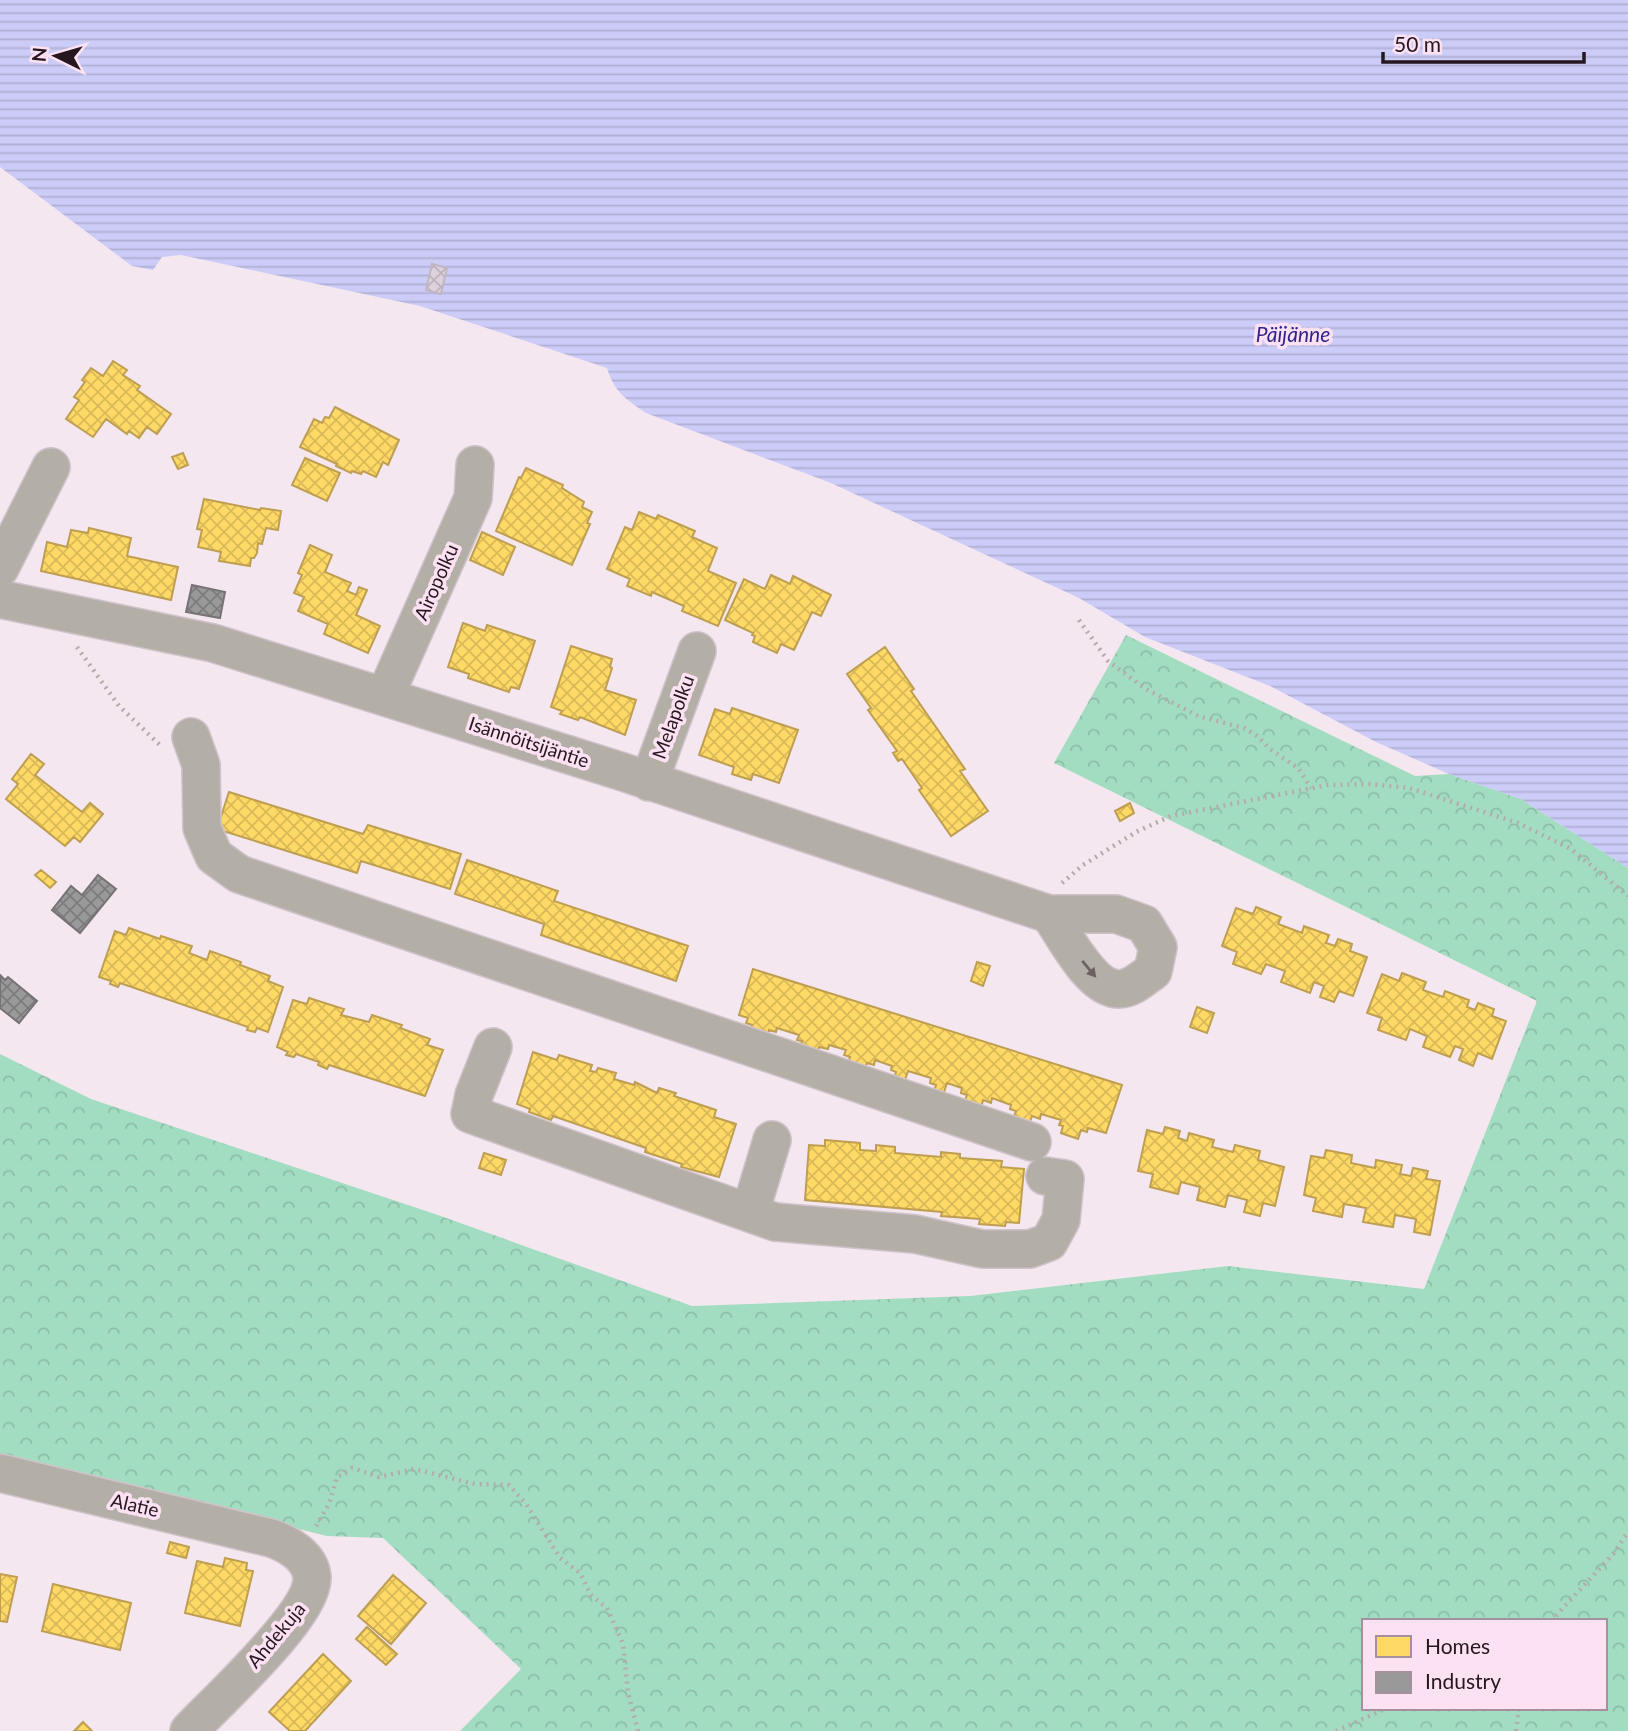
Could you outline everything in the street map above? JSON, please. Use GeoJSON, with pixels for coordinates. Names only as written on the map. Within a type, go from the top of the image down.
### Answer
{"type":"FeatureCollection","features":[{"type":"Feature","properties":{"kind":"street","name":"Airopolku"},"geometry":{"type":"LineString","coordinates":[[385,696],[472,498],[475,465]]}},
{"type":"Feature","properties":{"kind":"street"},"geometry":{"type":"LineString","coordinates":[[0,568],[51,467]]}},
{"type":"Feature","properties":{"kind":"street","name":"Isännöitsijäntie"},"geometry":{"type":"LineString","coordinates":[[0,599],[213,643],[385,696],[1035,910]]}},
{"type":"Feature","properties":{"kind":"street","name":"Melapolku"},"geometry":{"type":"LineString","coordinates":[[649,782],[697,651]]}},
{"type":"Feature","properties":{"kind":"street"},"geometry":{"type":"LineString","coordinates":[[196,751],[202,828],[214,856],[239,874],[1032,1142]]}},
{"type":"Feature","properties":{"kind":"street"},"geometry":{"type":"LineString","coordinates":[[493,1047],[470,1114],[775,1222],[915,1234],[982,1249],[1030,1249],[1049,1242],[1061,1220],[1065,1179],[1045,1176]]}},
{"type":"Feature","properties":{"kind":"street"},"geometry":{"type":"LineString","coordinates":[[750,1213],[772,1140]]}},
{"type":"Feature","properties":{"kind":"street","name":"Alatie"},"geometry":{"type":"LineString","coordinates":[[0,1473],[285,1546]]}},
{"type":"Feature","properties":{"kind":"street","name":"Ahdekuja"},"geometry":{"type":"LineString","coordinates":[[189,1731],[285,1629],[309,1594],[312,1577],[309,1565],[285,1546]]}},
{"type":"Feature","properties":{"kind":"path"},"geometry":{"type":"LineString","coordinates":[[1079,620],[1108,661],[1146,689],[1198,716],[1244,728],[1298,768],[1311,789]]}},
{"type":"Feature","properties":{"kind":"path"},"geometry":{"type":"LineString","coordinates":[[73,639],[119,706],[163,749],[196,751]]}},
{"type":"Feature","properties":{"kind":"path"},"geometry":{"type":"LineString","coordinates":[[1035,910],[1083,865],[1136,832],[1171,816],[1328,785],[1370,784],[1409,788],[1518,823],[1571,849],[1628,896]]}},
{"type":"Feature","properties":{"kind":"path"},"geometry":{"type":"LineString","coordinates":[[285,1546],[329,1504],[337,1477],[352,1468],[379,1477],[414,1469],[475,1484],[509,1485],[526,1504],[560,1558],[580,1573],[591,1595],[607,1608],[623,1644],[628,1693],[638,1731]]}},
{"type":"Feature","properties":{"kind":"path"},"geometry":{"type":"LineString","coordinates":[[1553,1619],[1613,1554],[1628,1532]]}},
{"type":"Feature","properties":{"kind":"path"},"geometry":{"type":"LineString","coordinates":[[1336,1731],[1383,1710]]}},
{"type":"Feature","properties":{"kind":"path"},"geometry":{"type":"LineString","coordinates":[[1516,1731],[1519,1710]]}},
{"type":"Feature","properties":{"kind":"green space"},"geometry":{"type":"Polygon","coordinates":[[[1126,635],[1415,776],[1449,774],[1521,799],[1628,868],[1628,1731],[460,1731],[521,1669],[383,1538],[327,1536],[0,1455],[0,1054],[91,1099],[435,1214],[692,1306],[970,1296],[1228,1266],[1424,1289],[1537,1001],[1054,763],[1126,635]]]}},
{"type":"Feature","properties":{"kind":"water","name":"Päijänne"},"geometry":{"type":"Polygon","coordinates":[[[0,0],[1628,0],[1628,868],[1521,799],[1449,774],[1376,742],[1270,686],[1145,637],[1079,598],[831,483],[646,413],[617,389],[607,368],[420,306],[181,255],[162,257],[153,270],[132,266],[0,167],[0,0]]]}},
{"type":"Feature","properties":{"kind":"building: Homes"},"geometry":{"type":"Polygon","coordinates":[[[113,361],[127,370],[123,375],[140,386],[137,390],[171,414],[157,434],[147,427],[139,438],[129,431],[127,434],[106,419],[93,437],[66,419],[79,400],[74,397],[91,368],[103,376],[113,361]]]}},
{"type":"Feature","properties":{"kind":"building: Homes"},"geometry":{"type":"Polygon","coordinates":[[[335,407],[399,440],[388,465],[383,462],[376,477],[363,471],[361,474],[351,473],[300,447],[314,419],[322,423],[325,417],[329,418],[335,407]]]}},
{"type":"Feature","properties":{"kind":"building: Homes"},"geometry":{"type":"Polygon","coordinates":[[[183,453],[188,465],[178,469],[172,457],[183,453]]]}},
{"type":"Feature","properties":{"kind":"building: Homes"},"geometry":{"type":"Polygon","coordinates":[[[305,458],[340,473],[327,501],[292,485],[305,458]]]}},
{"type":"Feature","properties":{"kind":"building: Homes"},"geometry":{"type":"Polygon","coordinates":[[[526,468],[563,485],[562,488],[584,502],[582,507],[592,512],[587,523],[590,524],[572,565],[496,531],[519,477],[521,478],[526,468]]]}},
{"type":"Feature","properties":{"kind":"building: Homes"},"geometry":{"type":"Polygon","coordinates":[[[204,499],[260,510],[281,511],[278,530],[266,528],[262,544],[258,543],[257,553],[251,558],[250,566],[219,561],[221,552],[198,547],[202,530],[197,529],[204,499]]]}},
{"type":"Feature","properties":{"kind":"building: Homes"},"geometry":{"type":"Polygon","coordinates":[[[639,512],[656,519],[658,515],[695,531],[692,537],[717,548],[708,571],[736,583],[718,626],[682,611],[684,606],[652,592],[651,596],[627,586],[630,579],[607,569],[625,527],[632,530],[639,512]]]}},
{"type":"Feature","properties":{"kind":"building: Homes"},"geometry":{"type":"Polygon","coordinates":[[[89,528],[131,538],[127,556],[178,567],[171,600],[41,571],[47,542],[67,547],[71,530],[88,533],[89,528]]]}},
{"type":"Feature","properties":{"kind":"building: Homes"},"geometry":{"type":"Polygon","coordinates":[[[482,532],[515,547],[503,575],[470,560],[482,532]]]}},
{"type":"Feature","properties":{"kind":"building: Homes"},"geometry":{"type":"Polygon","coordinates":[[[310,545],[332,555],[325,572],[351,583],[347,591],[356,595],[359,587],[367,590],[356,615],[380,626],[368,653],[324,634],[328,624],[298,611],[304,597],[294,593],[302,575],[298,573],[310,545]]]}},
{"type":"Feature","properties":{"kind":"building: Homes"},"geometry":{"type":"Polygon","coordinates":[[[771,575],[790,584],[793,576],[831,595],[821,616],[812,612],[794,650],[781,644],[777,653],[753,642],[753,633],[725,620],[744,579],[765,589],[771,575]]]}},
{"type":"Feature","properties":{"kind":"building: Homes"},"geometry":{"type":"Polygon","coordinates":[[[463,623],[485,631],[487,625],[535,641],[519,689],[511,687],[509,692],[468,678],[469,674],[448,667],[463,623]]]}},
{"type":"Feature","properties":{"kind":"building: Homes"},"geometry":{"type":"Polygon","coordinates":[[[571,646],[612,659],[605,690],[636,700],[625,735],[580,717],[578,720],[560,714],[562,711],[551,707],[571,646]]]}},
{"type":"Feature","properties":{"kind":"building: Homes"},"geometry":{"type":"Polygon","coordinates":[[[885,647],[914,689],[911,691],[965,769],[960,771],[988,811],[951,836],[919,790],[922,788],[902,759],[898,761],[893,753],[897,751],[847,674],[885,647]]]}},
{"type":"Feature","properties":{"kind":"building: Homes"},"geometry":{"type":"Polygon","coordinates":[[[732,708],[798,730],[779,783],[753,774],[751,780],[732,774],[734,767],[699,755],[715,709],[730,714],[732,708]]]}},
{"type":"Feature","properties":{"kind":"building: Homes"},"geometry":{"type":"Polygon","coordinates":[[[31,754],[44,764],[35,775],[82,812],[90,803],[103,814],[80,842],[74,837],[65,846],[6,799],[18,784],[12,779],[31,754]]]}},
{"type":"Feature","properties":{"kind":"building: Homes"},"geometry":{"type":"Polygon","coordinates":[[[229,792],[363,834],[368,825],[461,854],[450,889],[361,861],[357,873],[217,829],[229,792]]]}},
{"type":"Feature","properties":{"kind":"building: Homes"},"geometry":{"type":"Polygon","coordinates":[[[1130,803],[1134,813],[1120,821],[1115,811],[1130,803]]]}},
{"type":"Feature","properties":{"kind":"building: Homes"},"geometry":{"type":"Polygon","coordinates":[[[467,860],[558,891],[554,901],[688,946],[676,981],[541,935],[544,924],[455,894],[467,860]]]}},
{"type":"Feature","properties":{"kind":"building: Homes"},"geometry":{"type":"Polygon","coordinates":[[[41,870],[56,882],[50,888],[35,875],[41,870]]]}},
{"type":"Feature","properties":{"kind":"building: Homes"},"geometry":{"type":"Polygon","coordinates":[[[1256,907],[1281,917],[1278,924],[1302,933],[1304,926],[1329,935],[1326,943],[1335,946],[1338,939],[1352,944],[1350,951],[1367,957],[1353,996],[1339,991],[1334,1002],[1320,997],[1324,986],[1314,982],[1310,993],[1281,982],[1285,971],[1266,964],[1261,974],[1233,964],[1237,952],[1222,946],[1236,908],[1253,914],[1256,907]]]}},
{"type":"Feature","properties":{"kind":"building: Homes"},"geometry":{"type":"Polygon","coordinates":[[[129,928],[192,946],[189,953],[207,960],[210,951],[270,976],[268,981],[283,987],[268,1032],[257,1028],[255,1032],[247,1030],[248,1027],[120,983],[118,987],[99,977],[115,931],[126,935],[129,928]]]}},
{"type":"Feature","properties":{"kind":"building: Homes"},"geometry":{"type":"Polygon","coordinates":[[[977,962],[990,966],[983,986],[971,981],[977,962]]]}},
{"type":"Feature","properties":{"kind":"building: Homes"},"geometry":{"type":"Polygon","coordinates":[[[753,969],[1122,1085],[1106,1133],[1088,1128],[1087,1132],[1081,1130],[1078,1139],[1061,1133],[1061,1120],[1041,1114],[1040,1119],[1032,1116],[1029,1124],[1013,1119],[1016,1111],[1010,1109],[1011,1105],[992,1098],[991,1103],[983,1100],[981,1108],[964,1103],[967,1095],[961,1093],[962,1088],[947,1083],[943,1095],[934,1092],[936,1085],[930,1083],[931,1078],[908,1071],[904,1083],[894,1080],[896,1072],[891,1070],[892,1066],[875,1060],[874,1065],[867,1063],[865,1069],[848,1064],[850,1057],[844,1055],[846,1050],[829,1045],[828,1049],[819,1047],[817,1054],[800,1048],[802,1041],[797,1040],[799,1035],[777,1028],[776,1032],[769,1030],[767,1037],[750,1032],[752,1025],[746,1023],[748,1018],[739,1015],[753,969]]]}},
{"type":"Feature","properties":{"kind":"building: Homes"},"geometry":{"type":"Polygon","coordinates":[[[1402,973],[1426,982],[1423,990],[1443,997],[1445,991],[1469,1000],[1467,1007],[1475,1010],[1478,1003],[1494,1009],[1492,1016],[1506,1021],[1492,1059],[1478,1053],[1473,1066],[1459,1060],[1463,1049],[1455,1046],[1450,1057],[1423,1047],[1427,1036],[1410,1029],[1406,1040],[1378,1030],[1382,1018],[1367,1013],[1382,974],[1399,981],[1402,973]]]}},
{"type":"Feature","properties":{"kind":"building: Homes"},"geometry":{"type":"Polygon","coordinates":[[[309,998],[344,1009],[341,1015],[369,1022],[372,1015],[402,1025],[400,1028],[430,1039],[427,1045],[443,1050],[425,1096],[329,1065],[327,1069],[318,1065],[319,1062],[296,1054],[294,1057],[286,1055],[288,1052],[277,1047],[293,1000],[307,1004],[309,998]]]}},
{"type":"Feature","properties":{"kind":"building: Homes"},"geometry":{"type":"Polygon","coordinates":[[[1197,1007],[1214,1013],[1207,1033],[1190,1027],[1197,1007]]]}},
{"type":"Feature","properties":{"kind":"building: Homes"},"geometry":{"type":"Polygon","coordinates":[[[533,1052],[557,1060],[559,1055],[592,1065],[590,1071],[596,1072],[598,1068],[616,1073],[614,1079],[634,1085],[635,1082],[657,1093],[659,1088],[676,1093],[674,1096],[716,1110],[714,1117],[736,1124],[719,1177],[681,1167],[682,1164],[645,1152],[646,1148],[553,1116],[551,1120],[529,1112],[530,1109],[517,1104],[533,1052]]]}},
{"type":"Feature","properties":{"kind":"building: Homes"},"geometry":{"type":"Polygon","coordinates":[[[1165,1127],[1180,1131],[1178,1138],[1187,1141],[1189,1133],[1214,1140],[1212,1147],[1233,1152],[1235,1145],[1260,1151],[1258,1160],[1284,1167],[1275,1206],[1263,1203],[1260,1216],[1244,1212],[1247,1200],[1228,1195],[1225,1207],[1197,1200],[1200,1187],[1181,1182],[1178,1194],[1150,1187],[1153,1174],[1138,1171],[1147,1130],[1163,1134],[1165,1127]]]}},
{"type":"Feature","properties":{"kind":"building: Homes"},"geometry":{"type":"Polygon","coordinates":[[[825,1140],[860,1143],[860,1150],[876,1151],[876,1145],[895,1147],[895,1153],[941,1157],[941,1152],[960,1154],[960,1158],[1002,1161],[1001,1167],[1024,1169],[1019,1223],[1006,1222],[1005,1226],[979,1224],[980,1219],[941,1216],[942,1212],[805,1200],[809,1145],[825,1146],[825,1140]]]}},
{"type":"Feature","properties":{"kind":"building: Homes"},"geometry":{"type":"Polygon","coordinates":[[[1326,1150],[1352,1155],[1351,1163],[1375,1168],[1376,1160],[1402,1165],[1400,1174],[1411,1176],[1413,1168],[1428,1171],[1426,1179],[1440,1181],[1430,1235],[1414,1232],[1416,1219],[1395,1215],[1393,1227],[1363,1222],[1366,1208],[1344,1204],[1342,1217],[1313,1211],[1316,1198],[1304,1195],[1311,1156],[1324,1158],[1326,1150]]]}},
{"type":"Feature","properties":{"kind":"building: Homes"},"geometry":{"type":"Polygon","coordinates":[[[484,1153],[506,1160],[501,1175],[479,1168],[484,1153]]]}},
{"type":"Feature","properties":{"kind":"building: Homes"},"geometry":{"type":"Polygon","coordinates":[[[170,1542],[189,1547],[186,1558],[167,1553],[170,1542]]]}},
{"type":"Feature","properties":{"kind":"building: Homes"},"geometry":{"type":"Polygon","coordinates":[[[225,1558],[247,1563],[246,1570],[253,1571],[240,1626],[185,1613],[197,1561],[223,1567],[225,1558]]]}},
{"type":"Feature","properties":{"kind":"building: Homes"},"geometry":{"type":"Polygon","coordinates":[[[0,1574],[17,1577],[7,1622],[0,1621],[0,1574]]]}},
{"type":"Feature","properties":{"kind":"building: Homes"},"geometry":{"type":"Polygon","coordinates":[[[393,1575],[426,1603],[391,1644],[358,1616],[393,1575]]]}},
{"type":"Feature","properties":{"kind":"building: Homes"},"geometry":{"type":"Polygon","coordinates":[[[53,1584],[131,1603],[120,1650],[42,1631],[53,1584]]]}},
{"type":"Feature","properties":{"kind":"building: Homes"},"geometry":{"type":"Polygon","coordinates":[[[367,1627],[397,1654],[386,1665],[356,1639],[367,1627]]]}},
{"type":"Feature","properties":{"kind":"building: Homes"},"geometry":{"type":"Polygon","coordinates":[[[323,1654],[351,1681],[305,1731],[290,1731],[269,1712],[323,1654]]]}},
{"type":"Feature","properties":{"kind":"building: Homes"},"geometry":{"type":"Polygon","coordinates":[[[83,1722],[92,1731],[74,1731],[83,1722]]]}},
{"type":"Feature","properties":{"kind":"building: Industry"},"geometry":{"type":"Polygon","coordinates":[[[192,585],[225,592],[220,618],[186,612],[192,585]]]}},
{"type":"Feature","properties":{"kind":"building: Industry"},"geometry":{"type":"Polygon","coordinates":[[[98,875],[116,889],[80,933],[52,910],[71,886],[82,895],[98,875]]]}},
{"type":"Feature","properties":{"kind":"building: Industry"},"geometry":{"type":"Polygon","coordinates":[[[0,975],[5,980],[8,977],[37,1001],[19,1023],[0,1008],[0,975]]]}},
{"type":"Feature","properties":{"kind":"building: Other"},"geometry":{"type":"Polygon","coordinates":[[[432,264],[447,268],[441,294],[426,290],[432,264]]]}}]}
